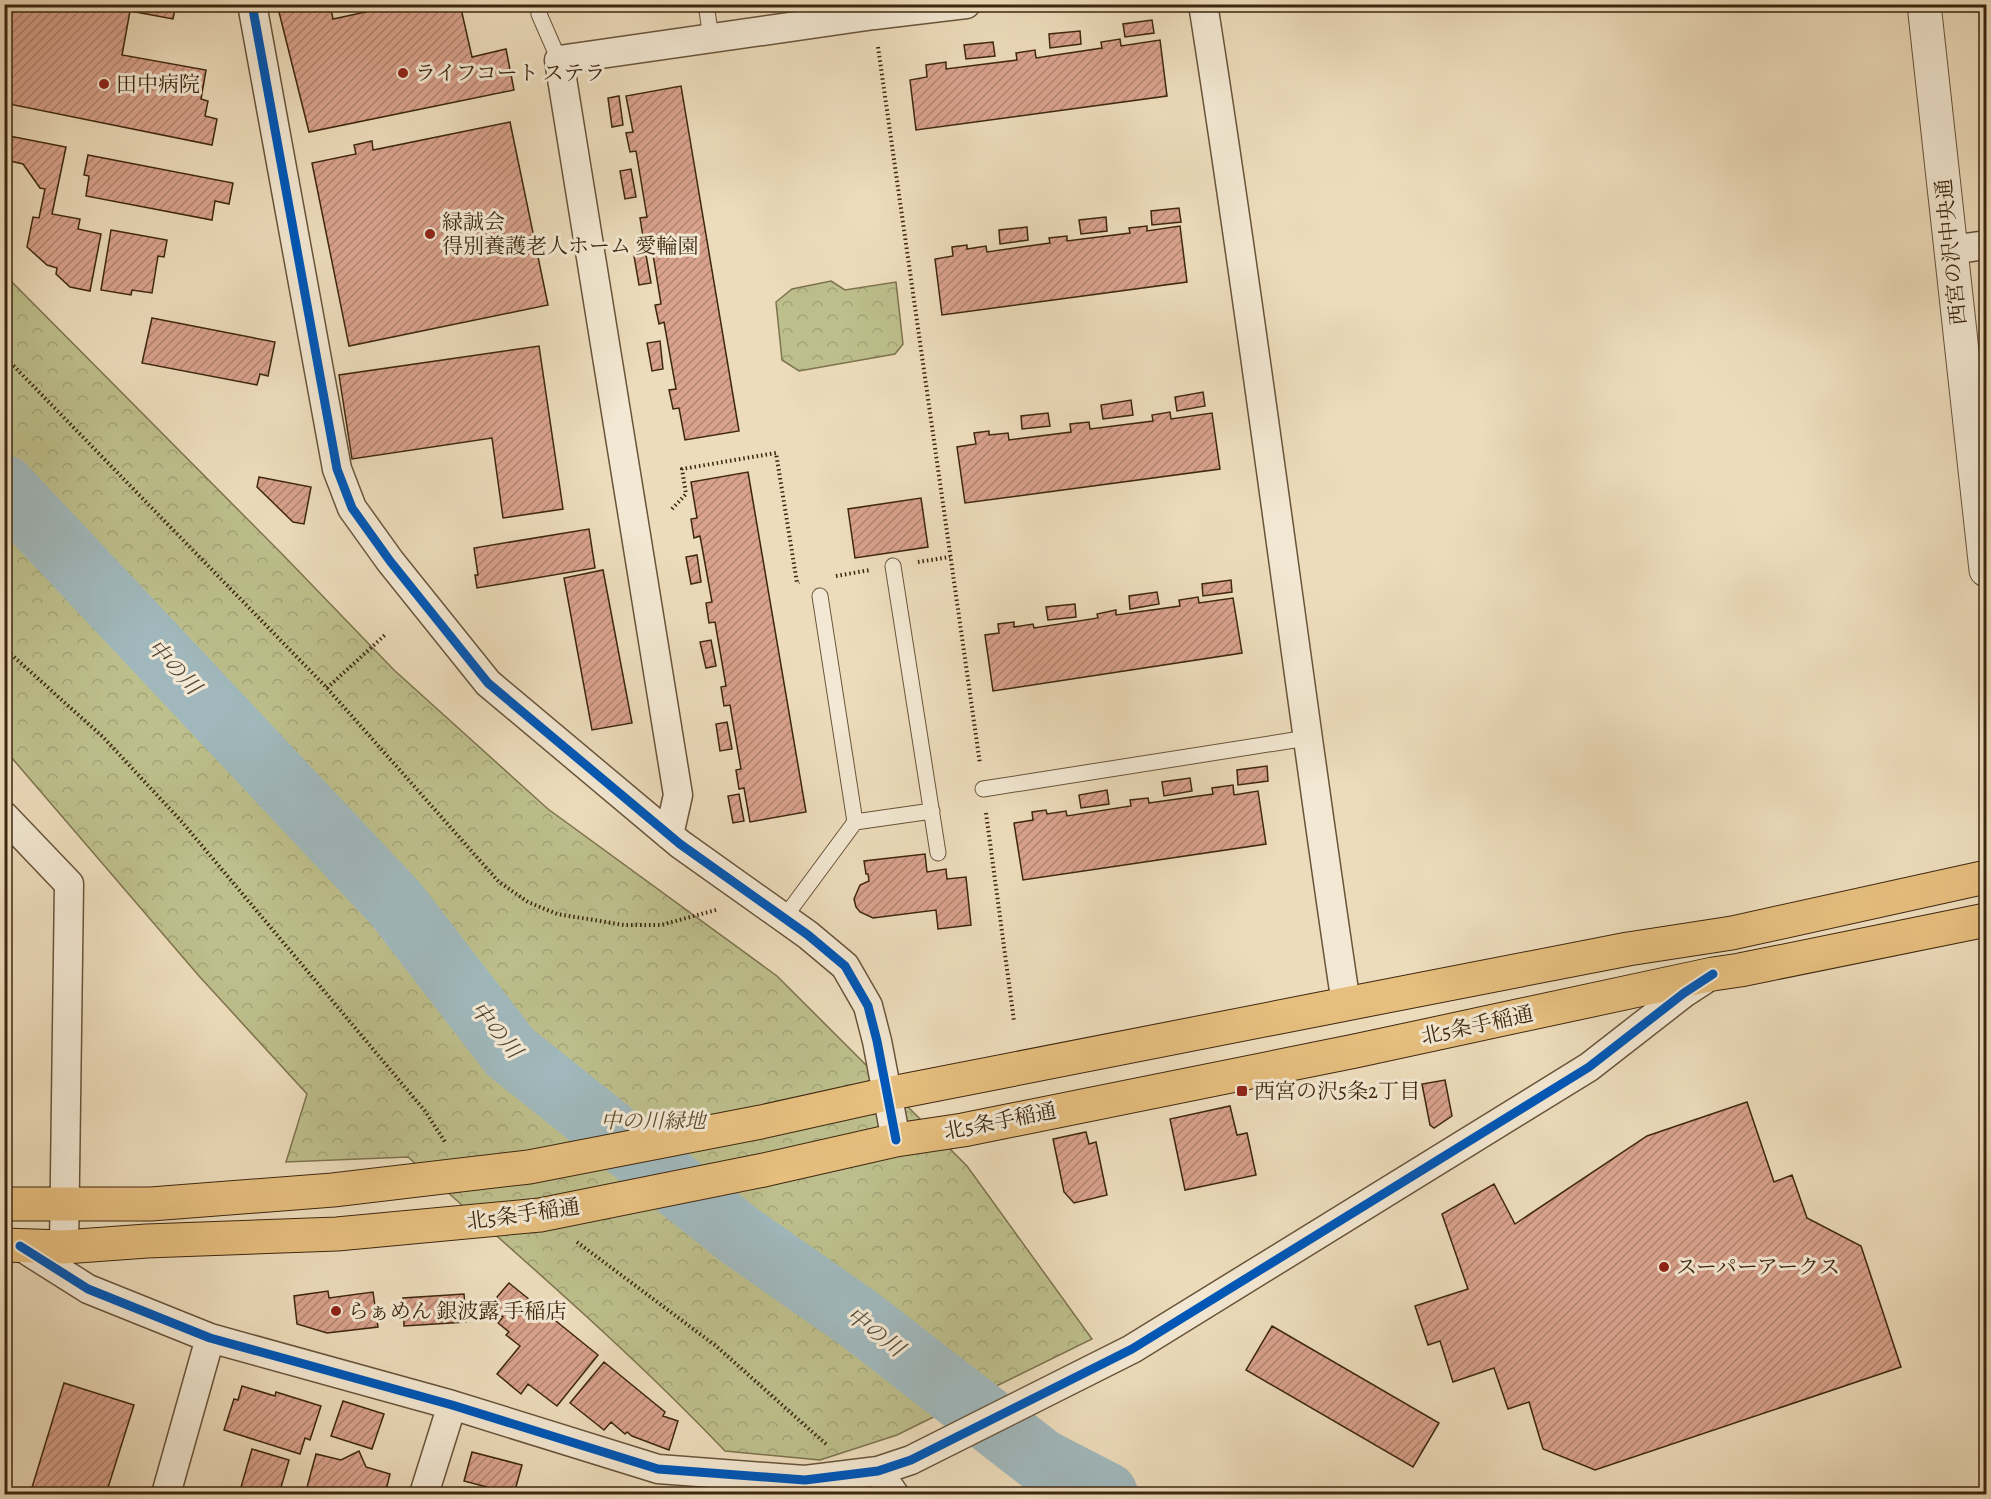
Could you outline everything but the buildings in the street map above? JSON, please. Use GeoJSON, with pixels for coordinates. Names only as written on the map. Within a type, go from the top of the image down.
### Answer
{"type":"FeatureCollection","features":[{"type":"Feature","properties":{"kind":"highway"},"geometry":{"type":"LineString","coordinates":[[4,1204],[151,1204],[333,1190],[529,1167],[1346,1004],[1628,950],[1732,933],[1986,877]]}},
{"type":"Feature","properties":{"kind":"highway","name":"北5条手稲通"},"geometry":{"type":"LineString","coordinates":[[12,1246],[64,1247],[147,1241],[337,1234],[540,1215],[764,1170],[896,1140],[963,1130],[1354,1051],[1713,974],[1986,920]]}},
{"type":"Feature","properties":{"kind":"street"},"geometry":{"type":"LineString","coordinates":[[252,4],[337,470],[352,508],[390,561],[489,683],[669,835],[784,918],[845,966],[868,1006],[896,1140]]}},
{"type":"Feature","properties":{"kind":"street"},"geometry":{"type":"LineString","coordinates":[[669,835],[678,795],[558,60],[966,4]]}},
{"type":"Feature","properties":{"kind":"street"},"geometry":{"type":"LineString","coordinates":[[1203,4],[1231,180],[1307,738],[1346,1004]]}},
{"type":"Feature","properties":{"kind":"street","name":"西宮の沢中央通"},"geometry":{"type":"LineString","coordinates":[[1924,4],[1986,570]]}},
{"type":"Feature","properties":{"kind":"street"},"geometry":{"type":"LineString","coordinates":[[1951,250],[1986,245]]}},
{"type":"Feature","properties":{"kind":"street"},"geometry":{"type":"LineString","coordinates":[[4,816],[69,884],[64,1247]]}},
{"type":"Feature","properties":{"kind":"street"},"geometry":{"type":"LineString","coordinates":[[12,1246],[88,1289],[210,1338],[452,1405],[658,1469],[788,1487],[805,1480],[878,1470],[911,1460],[1132,1349],[1589,1067],[1684,993],[1713,974]]}},
{"type":"Feature","properties":{"kind":"street"},"geometry":{"type":"LineString","coordinates":[[166,1494],[210,1338]]}},
{"type":"Feature","properties":{"kind":"street"},"geometry":{"type":"LineString","coordinates":[[424,1494],[452,1405]]}},
{"type":"Feature","properties":{"kind":"street"},"geometry":{"type":"LineString","coordinates":[[878,1470],[894,1494]]}},
{"type":"Feature","properties":{"kind":"lane"},"geometry":{"type":"LineString","coordinates":[[538,4],[539,14],[558,60]]}},
{"type":"Feature","properties":{"kind":"lane"},"geometry":{"type":"LineString","coordinates":[[706,4],[711,38]]}},
{"type":"Feature","properties":{"kind":"lane"},"geometry":{"type":"LineString","coordinates":[[893,566],[938,853]]}},
{"type":"Feature","properties":{"kind":"lane"},"geometry":{"type":"LineString","coordinates":[[819,596],[855,822]]}},
{"type":"Feature","properties":{"kind":"lane"},"geometry":{"type":"LineString","coordinates":[[983,789],[1307,738]]}},
{"type":"Feature","properties":{"kind":"lane"},"geometry":{"type":"LineString","coordinates":[[784,918],[855,822],[932,811]]}},
{"type":"Feature","properties":{"kind":"path"},"geometry":{"type":"LineString","coordinates":[[877,38],[1014,1021]]}},
{"type":"Feature","properties":{"kind":"path"},"geometry":{"type":"LineString","coordinates":[[4,356],[327,688],[499,882],[528,902],[557,914],[624,925],[661,925],[723,908]]}},
{"type":"Feature","properties":{"kind":"path"},"geometry":{"type":"LineString","coordinates":[[672,509],[686,495],[682,469],[776,453],[797,583],[807,581]]}},
{"type":"Feature","properties":{"kind":"path"},"geometry":{"type":"LineString","coordinates":[[829,577],[950,556]]}},
{"type":"Feature","properties":{"kind":"path"},"geometry":{"type":"LineString","coordinates":[[327,688],[386,634]]}},
{"type":"Feature","properties":{"kind":"path"},"geometry":{"type":"LineString","coordinates":[[4,648],[103,737],[182,822],[425,1111],[445,1143]]}},
{"type":"Feature","properties":{"kind":"path"},"geometry":{"type":"LineString","coordinates":[[568,1236],[716,1346],[829,1447]]}},
{"type":"Feature","properties":{"kind":"green space","name":"中の川緑地"},"geometry":{"type":"Polygon","coordinates":[[[4,274],[394,670],[548,809],[777,976],[967,1166],[1092,1339],[897,1435],[820,1460],[725,1451],[649,1375],[408,1157],[286,1162],[307,1094],[199,976],[5,750],[4,274]]]}},
{"type":"Feature","properties":{"kind":"green space"},"geometry":{"type":"Polygon","coordinates":[[[831,281],[845,290],[896,282],[903,344],[895,354],[799,371],[782,360],[776,302],[792,289],[831,281]]]}},
{"type":"Feature","properties":{"kind":"waterway","name":"中の川"},"geometry":{"type":"LineString","coordinates":[[4,487],[396,904],[510,1052],[739,1235],[859,1319],[1042,1461],[1106,1494]]}},
{"type":"Feature","properties":{"kind":"cycle path"},"geometry":{"type":"LineString","coordinates":[[252,4],[337,469],[352,508],[390,561],[488,683],[680,844],[808,935],[845,966],[868,1006],[896,1140]]}},
{"type":"Feature","properties":{"kind":"cycle path"},"geometry":{"type":"LineString","coordinates":[[20,1246],[88,1289],[210,1338],[452,1405],[658,1469],[805,1480],[878,1471],[911,1460],[1132,1349],[1589,1067],[1684,993],[1713,974]]}},
{"type":"Feature","properties":{"kind":"place","name":"ライフコート ステラ"},"geometry":{"type":"Point","coordinates":[403,73]}},
{"type":"Feature","properties":{"kind":"place","name":"田中病院"},"geometry":{"type":"Point","coordinates":[104,84]}},
{"type":"Feature","properties":{"kind":"place","name":"緑誠会 得別養護老人ホーム 愛輪園"},"geometry":{"type":"Point","coordinates":[430,234]}},
{"type":"Feature","properties":{"kind":"place","name":"西宮の沢5条2丁目"},"geometry":{"type":"Point","coordinates":[1242,1091]}},
{"type":"Feature","properties":{"kind":"place","name":"スーパーアークス"},"geometry":{"type":"Point","coordinates":[1664,1267]}},
{"type":"Feature","properties":{"kind":"place","name":"らぁめん 銀波露 手稲店"},"geometry":{"type":"Point","coordinates":[336,1311]}}]}
